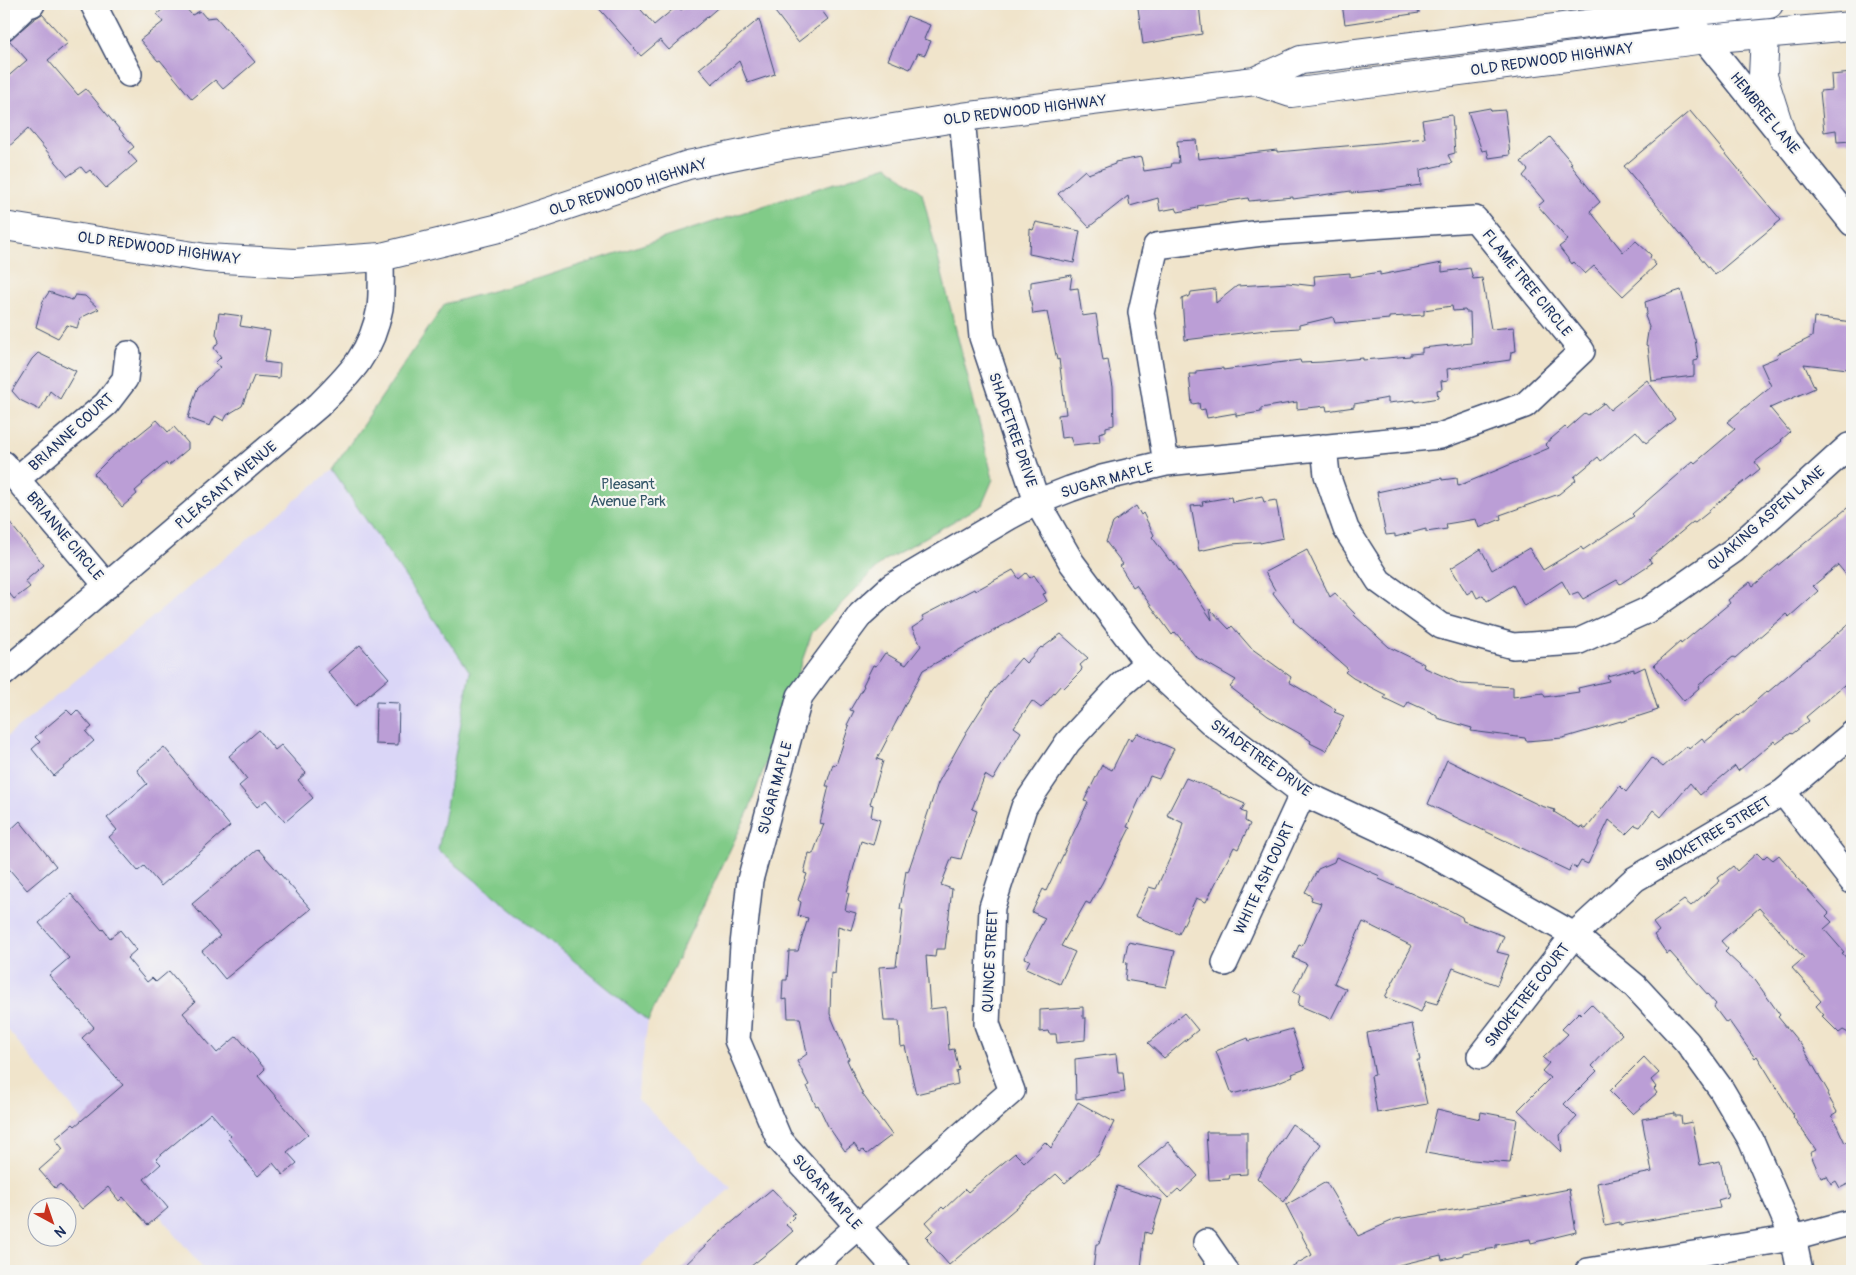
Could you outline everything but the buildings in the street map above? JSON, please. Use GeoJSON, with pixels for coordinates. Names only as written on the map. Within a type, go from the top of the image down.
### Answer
{"type":"FeatureCollection","features":[{"type":"Feature","properties":{"kind":"main road","name":"OLD REDWOOD HIGHWAY"},"geometry":{"type":"LineString","coordinates":[[4,226],[206,258],[295,263],[381,257],[499,228],[688,165],[780,146],[962,117],[1255,81],[1301,60],[1679,8],[1769,4]]}},
{"type":"Feature","properties":{"kind":"main road","name":"OLD REDWOOD HIGHWAY"},"geometry":{"type":"LineString","coordinates":[[1255,81],[1291,93],[1705,39],[1852,26]]}},
{"type":"Feature","properties":{"kind":"main road"},"geometry":{"type":"LineString","coordinates":[[1765,34],[1763,76],[1782,136]]}},
{"type":"Feature","properties":{"kind":"street"},"geometry":{"type":"LineString","coordinates":[[4,26],[26,6],[32,4]]}},
{"type":"Feature","properties":{"kind":"street"},"geometry":{"type":"LineString","coordinates":[[93,4],[129,74]]}},
{"type":"Feature","properties":{"kind":"street","name":"HEMBREE LANE"},"geometry":{"type":"LineString","coordinates":[[1679,8],[1852,223]]}},
{"type":"Feature","properties":{"kind":"street","name":"SHADETREE DRIVE"},"geometry":{"type":"LineString","coordinates":[[962,117],[982,337],[1037,502],[1072,564],[1147,663],[1214,725],[1303,793],[1425,850],[1574,935],[1636,986],[1692,1050],[1721,1089],[1751,1140],[1793,1238],[1800,1271]]}},
{"type":"Feature","properties":{"kind":"street","name":"FLAME TREE CIRCLE"},"geometry":{"type":"LineString","coordinates":[[1474,219],[1582,351],[1525,406],[1440,436],[1324,447],[1166,463],[1141,312],[1156,246],[1262,233],[1474,219]]}},
{"type":"Feature","properties":{"kind":"street","name":"PLEASANT AVENUE"},"geometry":{"type":"LineString","coordinates":[[4,673],[319,405],[352,372],[369,346],[380,308],[381,257]]}},
{"type":"Feature","properties":{"kind":"street","name":"BRIANNE COURT"},"geometry":{"type":"LineString","coordinates":[[10,471],[106,404],[125,379],[128,354]]}},
{"type":"Feature","properties":{"kind":"street","name":"QUAKING ASPEN LANE"},"geometry":{"type":"LineString","coordinates":[[1324,447],[1327,475],[1346,529],[1379,581],[1441,626],[1513,646],[1577,642],[1650,610],[1734,550],[1850,448]]}},
{"type":"Feature","properties":{"kind":"street","name":"SUGAR MAPLE"},"geometry":{"type":"LineString","coordinates":[[898,1271],[779,1139],[737,1040],[743,944],[750,880],[800,696],[861,614],[892,586],[1037,502],[1102,478],[1166,463]]}},
{"type":"Feature","properties":{"kind":"street","name":"BRIANNE CIRCLE"},"geometry":{"type":"LineString","coordinates":[[10,471],[107,586]]}},
{"type":"Feature","properties":{"kind":"street","name":"QUINCE STREET"},"geometry":{"type":"LineString","coordinates":[[806,1271],[1012,1092],[987,1024],[992,907],[1024,807],[1068,742],[1121,685],[1147,663]]}},
{"type":"Feature","properties":{"kind":"street","name":"SMOKETREE STREET"},"geometry":{"type":"LineString","coordinates":[[1574,935],[1636,879],[1783,792],[1852,734]]}},
{"type":"Feature","properties":{"kind":"street"},"geometry":{"type":"LineString","coordinates":[[1783,792],[1852,881]]}},
{"type":"Feature","properties":{"kind":"street","name":"WHITE ASH COURT"},"geometry":{"type":"LineString","coordinates":[[1225,963],[1303,793]]}},
{"type":"Feature","properties":{"kind":"street","name":"SMOKETREE COURT"},"geometry":{"type":"LineString","coordinates":[[1480,1056],[1574,935]]}},
{"type":"Feature","properties":{"kind":"street"},"geometry":{"type":"LineString","coordinates":[[1588,1271],[1793,1238],[1852,1222]]}},
{"type":"Feature","properties":{"kind":"street"},"geometry":{"type":"LineString","coordinates":[[1206,1242],[1226,1271]]}},
{"type":"Feature","properties":{"kind":"shaded area"},"geometry":{"type":"Polygon","coordinates":[[[332,470],[470,672],[438,850],[648,1021],[637,1098],[731,1188],[635,1271],[205,1271],[4,1025],[4,739],[332,470]]]}},
{"type":"Feature","properties":{"kind":"green space","name":"Pleasant Avenue Park"},"geometry":{"type":"Polygon","coordinates":[[[887,166],[922,193],[993,479],[982,505],[884,561],[812,633],[749,810],[648,1021],[438,850],[470,672],[332,470],[445,304],[543,277],[887,166]]]}}]}
